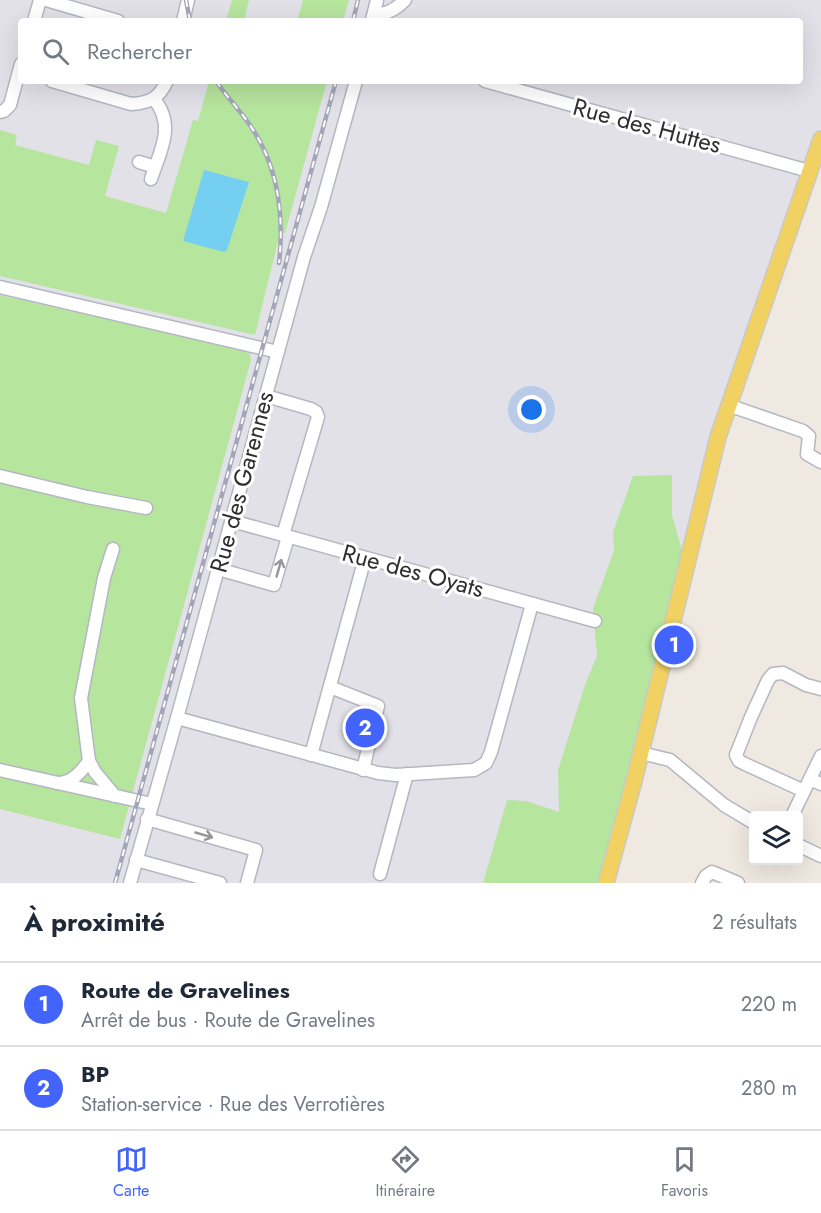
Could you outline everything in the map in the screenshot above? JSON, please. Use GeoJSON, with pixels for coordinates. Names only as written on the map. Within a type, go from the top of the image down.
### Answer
{"type":"FeatureCollection","features":[{"type":"Feature","properties":{"kind":"main road"},"geometry":{"type":"LineString","coordinates":[[606,883],[705,483],[728,405],[821,139]]}},
{"type":"Feature","properties":{"kind":"street"},"geometry":{"type":"LineString","coordinates":[[35,18],[40,0]]}},
{"type":"Feature","properties":{"kind":"street"},"geometry":{"type":"LineString","coordinates":[[46,0],[108,18]]}},
{"type":"Feature","properties":{"kind":"street"},"geometry":{"type":"LineString","coordinates":[[184,18],[188,0]]}},
{"type":"Feature","properties":{"kind":"street"},"geometry":{"type":"LineString","coordinates":[[377,0],[373,17],[394,9],[405,0]]}},
{"type":"Feature","properties":{"kind":"street"},"geometry":{"type":"LineString","coordinates":[[0,112],[10,105],[18,76]]}},
{"type":"Feature","properties":{"kind":"street"},"geometry":{"type":"LineString","coordinates":[[62,84],[131,104],[142,104],[154,99],[162,92],[166,84]]}},
{"type":"Feature","properties":{"kind":"street","name":"Rue des Garennes"},"geometry":{"type":"LineString","coordinates":[[130,883],[355,84]]}},
{"type":"Feature","properties":{"kind":"street","name":"Rue des Huttes"},"geometry":{"type":"LineString","coordinates":[[496,84],[809,171]]}},
{"type":"Feature","properties":{"kind":"street"},"geometry":{"type":"LineString","coordinates":[[139,162],[153,173],[166,129],[160,107],[154,99]]}},
{"type":"Feature","properties":{"kind":"street"},"geometry":{"type":"LineString","coordinates":[[0,287],[278,352]]}},
{"type":"Feature","properties":{"kind":"street"},"geometry":{"type":"LineString","coordinates":[[218,569],[274,585],[318,417],[311,409],[266,396]]}},
{"type":"Feature","properties":{"kind":"street"},"geometry":{"type":"LineString","coordinates":[[728,405],[803,431],[809,436],[807,454],[821,462]]}},
{"type":"Feature","properties":{"kind":"street"},"geometry":{"type":"LineString","coordinates":[[0,476],[87,497],[146,508]]}},
{"type":"Feature","properties":{"kind":"street","name":"Rue des Oyats"},"geometry":{"type":"LineString","coordinates":[[232,521],[595,621]]}},
{"type":"Feature","properties":{"kind":"street"},"geometry":{"type":"LineString","coordinates":[[113,549],[104,578],[81,698],[89,761],[95,772],[116,796]]}},
{"type":"Feature","properties":{"kind":"street"},"geometry":{"type":"LineString","coordinates":[[311,755],[365,558]]}},
{"type":"Feature","properties":{"kind":"street"},"geometry":{"type":"LineString","coordinates":[[177,718],[363,770],[385,774],[478,769],[486,763],[491,752],[532,604]]}},
{"type":"Feature","properties":{"kind":"street"},"geometry":{"type":"LineString","coordinates":[[804,791],[745,764],[736,755],[751,717],[773,674],[783,673],[806,685],[821,688]]}},
{"type":"Feature","properties":{"kind":"street"},"geometry":{"type":"LineString","coordinates":[[330,687],[378,706],[363,770]]}},
{"type":"Feature","properties":{"kind":"street"},"geometry":{"type":"LineString","coordinates":[[640,753],[670,760],[724,805],[749,820]]}},
{"type":"Feature","properties":{"kind":"street"},"geometry":{"type":"LineString","coordinates":[[794,811],[804,791],[816,781],[821,756]]}},
{"type":"Feature","properties":{"kind":"street"},"geometry":{"type":"LineString","coordinates":[[53,783],[65,783],[71,780],[89,761]]}},
{"type":"Feature","properties":{"kind":"street"},"geometry":{"type":"LineString","coordinates":[[0,770],[152,804]]}},
{"type":"Feature","properties":{"kind":"street"},"geometry":{"type":"LineString","coordinates":[[380,874],[407,774]]}},
{"type":"Feature","properties":{"kind":"street"},"geometry":{"type":"LineString","coordinates":[[147,819],[256,850],[247,883]]}},
{"type":"Feature","properties":{"kind":"street"},"geometry":{"type":"LineString","coordinates":[[803,847],[821,856]]}},
{"type":"Feature","properties":{"kind":"street"},"geometry":{"type":"LineString","coordinates":[[136,860],[220,883]]}},
{"type":"Feature","properties":{"kind":"street"},"geometry":{"type":"LineString","coordinates":[[702,883],[712,872],[738,883]]}},
{"type":"Feature","properties":{"kind":"shaded area"},"geometry":{"type":"Polygon","coordinates":[[[0,0],[821,0],[821,126],[783,222],[719,410],[636,724],[589,883],[0,883],[0,0]]]}},
{"type":"Feature","properties":{"kind":"green space"},"geometry":{"type":"Polygon","coordinates":[[[232,0],[249,0],[245,18],[227,18],[232,0]]]}},
{"type":"Feature","properties":{"kind":"green space"},"geometry":{"type":"Polygon","coordinates":[[[303,0],[349,0],[344,18],[298,18],[303,0]]]}},
{"type":"Feature","properties":{"kind":"green space"},"geometry":{"type":"Polygon","coordinates":[[[208,84],[326,84],[285,233],[280,233],[255,335],[0,276],[0,130],[17,135],[15,145],[89,165],[96,140],[119,146],[105,196],[166,213],[193,120],[198,121],[208,84]]]}},
{"type":"Feature","properties":{"kind":"green space"},"geometry":{"type":"Polygon","coordinates":[[[0,295],[250,352],[251,360],[120,839],[0,809],[0,295]]]}},
{"type":"Feature","properties":{"kind":"green space"},"geometry":{"type":"Polygon","coordinates":[[[672,475],[672,515],[683,554],[638,742],[600,883],[483,883],[507,800],[526,801],[559,812],[558,770],[586,682],[597,656],[593,608],[614,551],[613,532],[633,476],[672,475]]]}},
{"type":"Feature","properties":{"kind":"water"},"geometry":{"type":"Polygon","coordinates":[[[204,170],[249,182],[227,250],[224,252],[183,241],[204,170]]]}},
{"type":"Feature","properties":{"kind":"railway"},"geometry":{"type":"LineString","coordinates":[[186,0],[189,18]]}},
{"type":"Feature","properties":{"kind":"railway"},"geometry":{"type":"LineString","coordinates":[[354,18],[358,0]]}},
{"type":"Feature","properties":{"kind":"railway"},"geometry":{"type":"LineString","coordinates":[[218,84],[251,126],[270,163],[280,213],[279,263]]}},
{"type":"Feature","properties":{"kind":"railway"},"geometry":{"type":"LineString","coordinates":[[115,883],[335,84]]}},
{"type":"Feature","properties":{"kind":"place","name":"Route de Gravelines"},"geometry":{"type":"Point","coordinates":[674,645]}},
{"type":"Feature","properties":{"kind":"place","name":"BP"},"geometry":{"type":"Point","coordinates":[365,728]}}]}
